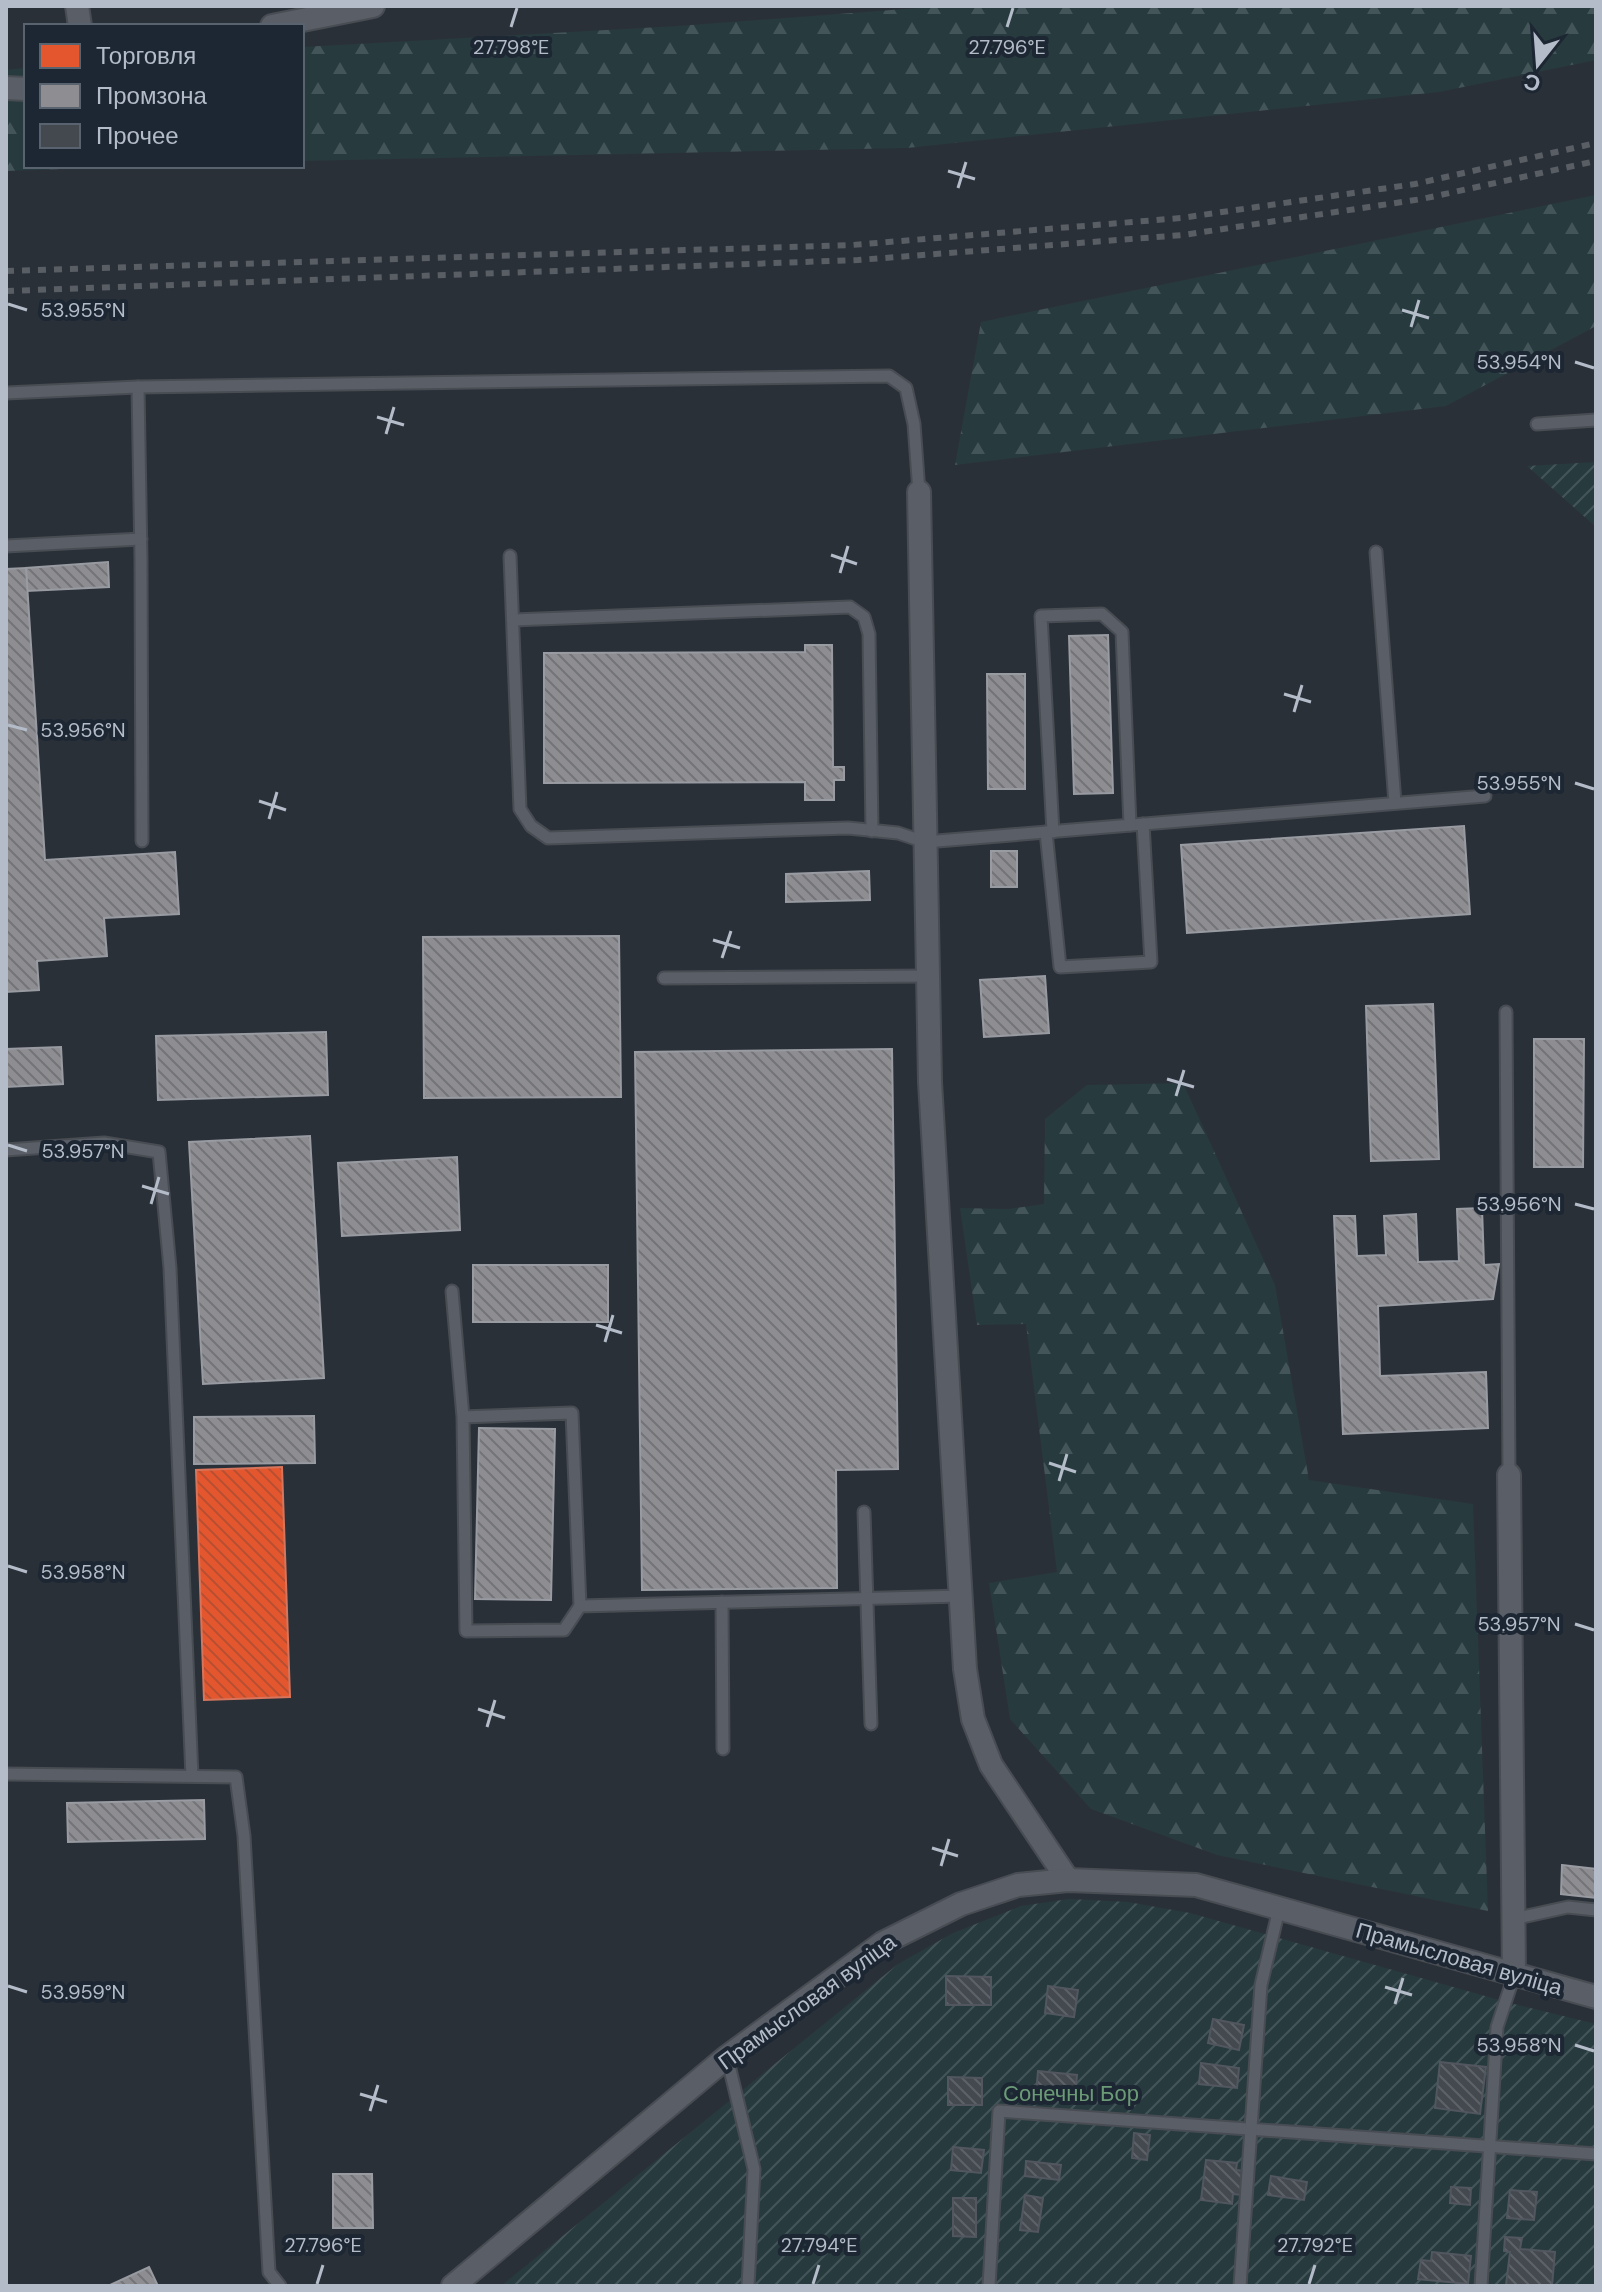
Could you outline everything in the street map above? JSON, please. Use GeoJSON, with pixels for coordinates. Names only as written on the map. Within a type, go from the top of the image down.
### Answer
{"type":"FeatureCollection","features":[{"type":"Feature","properties":{"kind":"street"},"geometry":{"type":"LineString","coordinates":[[282,24],[373,6]]}},
{"type":"Feature","properties":{"kind":"street"},"geometry":{"type":"LineString","coordinates":[[919,492],[930,1082],[965,1669],[973,1719],[991,1765],[1068,1880]]}},
{"type":"Feature","properties":{"kind":"street"},"geometry":{"type":"LineString","coordinates":[[1509,1475],[1514,1976]]}},
{"type":"Feature","properties":{"kind":"street","name":"Прамысловая вуліца"},"geometry":{"type":"LineString","coordinates":[[453,2286],[476,2272],[727,2057],[883,1943],[961,1904],[1018,1885],[1068,1880],[1196,1885],[1596,1997]]}},
{"type":"Feature","properties":{"kind":"lane"},"geometry":{"type":"LineString","coordinates":[[6,393],[138,387],[889,376],[906,388],[914,424],[919,492]]}},
{"type":"Feature","properties":{"kind":"lane"},"geometry":{"type":"LineString","coordinates":[[138,387],[142,841]]}},
{"type":"Feature","properties":{"kind":"lane"},"geometry":{"type":"LineString","coordinates":[[1537,424],[1596,420]]}},
{"type":"Feature","properties":{"kind":"lane"},"geometry":{"type":"LineString","coordinates":[[6,546],[141,539]]}},
{"type":"Feature","properties":{"kind":"lane"},"geometry":{"type":"LineString","coordinates":[[1376,552],[1395,803]]}},
{"type":"Feature","properties":{"kind":"lane"},"geometry":{"type":"LineString","coordinates":[[510,556],[520,809],[531,826],[548,838],[848,828],[898,833],[925,842],[1485,796]]}},
{"type":"Feature","properties":{"kind":"lane"},"geometry":{"type":"LineString","coordinates":[[513,620],[850,607],[864,617],[869,634],[872,831]]}},
{"type":"Feature","properties":{"kind":"lane"},"geometry":{"type":"LineString","coordinates":[[1130,825],[1122,632],[1102,614],[1041,616],[1049,832],[1060,967],[1151,962],[1143,824]]}},
{"type":"Feature","properties":{"kind":"lane"},"geometry":{"type":"LineString","coordinates":[[664,978],[928,976]]}},
{"type":"Feature","properties":{"kind":"lane"},"geometry":{"type":"LineString","coordinates":[[1506,1012],[1509,1475]]}},
{"type":"Feature","properties":{"kind":"lane"},"geometry":{"type":"LineString","coordinates":[[6,1150],[104,1143],[159,1152],[170,1268],[192,1776]]}},
{"type":"Feature","properties":{"kind":"lane"},"geometry":{"type":"LineString","coordinates":[[452,1291],[463,1417],[466,1631],[564,1630],[580,1606],[572,1413],[463,1417]]}},
{"type":"Feature","properties":{"kind":"lane"},"geometry":{"type":"LineString","coordinates":[[864,1512],[871,1724]]}},
{"type":"Feature","properties":{"kind":"lane"},"geometry":{"type":"LineString","coordinates":[[580,1606],[961,1596]]}},
{"type":"Feature","properties":{"kind":"lane"},"geometry":{"type":"LineString","coordinates":[[722,1602],[723,1749]]}},
{"type":"Feature","properties":{"kind":"lane"},"geometry":{"type":"LineString","coordinates":[[6,1774],[236,1777],[244,1836],[269,2272],[280,2286]]}},
{"type":"Feature","properties":{"kind":"lane"},"geometry":{"type":"LineString","coordinates":[[1513,1919],[1568,1907],[1596,1910]]}},
{"type":"Feature","properties":{"kind":"lane"},"geometry":{"type":"LineString","coordinates":[[1240,2286],[1261,1985],[1279,1909]]}},
{"type":"Feature","properties":{"kind":"lane"},"geometry":{"type":"LineString","coordinates":[[1481,2286],[1497,2027],[1514,1976]]}},
{"type":"Feature","properties":{"kind":"lane"},"geometry":{"type":"LineString","coordinates":[[727,2057],[754,2169],[748,2286]]}},
{"type":"Feature","properties":{"kind":"lane"},"geometry":{"type":"LineString","coordinates":[[989,2286],[999,2111],[1596,2154]]}},
{"type":"Feature","properties":{"kind":"green space"},"geometry":{"type":"Polygon","coordinates":[[[945,6],[1596,6],[1596,60],[1439,92],[907,148],[304,161],[304,47],[678,26],[945,6]]]}},
{"type":"Feature","properties":{"kind":"green space"},"geometry":{"type":"Polygon","coordinates":[[[24,68],[24,168],[94,168],[6,171],[6,70],[24,68]]]}},
{"type":"Feature","properties":{"kind":"green space"},"geometry":{"type":"Polygon","coordinates":[[[1596,195],[1596,326],[1446,406],[955,465],[981,322],[1596,195]]]}},
{"type":"Feature","properties":{"kind":"green space"},"geometry":{"type":"Polygon","coordinates":[[[1596,462],[1596,527],[1527,466],[1596,462]]]}},
{"type":"Feature","properties":{"kind":"green space"},"geometry":{"type":"Polygon","coordinates":[[[1183,1083],[1275,1285],[1309,1480],[1473,1504],[1488,1911],[1217,1855],[1091,1809],[1010,1719],[989,1583],[1057,1572],[1026,1324],[977,1325],[960,1208],[1008,1209],[1044,1204],[1045,1119],[1087,1085],[1183,1083]]]}},
{"type":"Feature","properties":{"kind":"green space","name":"Сонечны Бор"},"geometry":{"type":"Polygon","coordinates":[[[1069,1899],[1128,1902],[1190,1913],[1510,2003],[1596,2024],[1596,2286],[501,2286],[898,1964],[953,1933],[1021,1906],[1069,1899]]]}},
{"type":"Feature","properties":{"kind":"building: Торговля"},"geometry":{"type":"Polygon","coordinates":[[[282,1467],[290,1697],[204,1700],[196,1470],[282,1467]]]}},
{"type":"Feature","properties":{"kind":"building: Промзона"},"geometry":{"type":"Polygon","coordinates":[[[108,562],[109,587],[27,591],[26,568],[108,562]]]}},
{"type":"Feature","properties":{"kind":"building: Промзона"},"geometry":{"type":"Polygon","coordinates":[[[26,568],[45,860],[175,852],[179,914],[104,918],[107,956],[37,961],[39,990],[6,992],[6,569],[26,568]]]}},
{"type":"Feature","properties":{"kind":"building: Промзона"},"geometry":{"type":"Polygon","coordinates":[[[1108,635],[1113,793],[1074,794],[1069,636],[1108,635]]]}},
{"type":"Feature","properties":{"kind":"building: Промзона"},"geometry":{"type":"Polygon","coordinates":[[[805,645],[832,645],[833,767],[844,767],[844,780],[834,780],[834,800],[805,800],[805,782],[544,783],[544,653],[805,652],[805,645]]]}},
{"type":"Feature","properties":{"kind":"building: Промзона"},"geometry":{"type":"Polygon","coordinates":[[[987,674],[1025,674],[1025,789],[988,789],[987,674]]]}},
{"type":"Feature","properties":{"kind":"building: Промзона"},"geometry":{"type":"Polygon","coordinates":[[[1464,826],[1470,914],[1187,933],[1181,845],[1464,826]]]}},
{"type":"Feature","properties":{"kind":"building: Промзона"},"geometry":{"type":"Polygon","coordinates":[[[991,851],[1017,851],[1017,887],[991,887],[991,851]]]}},
{"type":"Feature","properties":{"kind":"building: Промзона"},"geometry":{"type":"Polygon","coordinates":[[[869,871],[870,900],[786,902],[786,874],[869,871]]]}},
{"type":"Feature","properties":{"kind":"building: Промзона"},"geometry":{"type":"Polygon","coordinates":[[[619,936],[621,1097],[424,1098],[423,937],[619,936]]]}},
{"type":"Feature","properties":{"kind":"building: Промзона"},"geometry":{"type":"Polygon","coordinates":[[[1045,976],[1049,1033],[984,1037],[980,980],[1045,976]]]}},
{"type":"Feature","properties":{"kind":"building: Промзона"},"geometry":{"type":"Polygon","coordinates":[[[1433,1004],[1439,1159],[1371,1161],[1366,1006],[1433,1004]]]}},
{"type":"Feature","properties":{"kind":"building: Промзона"},"geometry":{"type":"Polygon","coordinates":[[[326,1032],[328,1095],[158,1100],[156,1036],[326,1032]]]}},
{"type":"Feature","properties":{"kind":"building: Промзона"},"geometry":{"type":"Polygon","coordinates":[[[1534,1039],[1584,1039],[1583,1167],[1534,1167],[1534,1039]]]}},
{"type":"Feature","properties":{"kind":"building: Промзона"},"geometry":{"type":"Polygon","coordinates":[[[61,1047],[63,1084],[6,1087],[6,1049],[61,1047]]]}},
{"type":"Feature","properties":{"kind":"building: Промзона"},"geometry":{"type":"Polygon","coordinates":[[[892,1049],[898,1469],[836,1470],[837,1588],[642,1590],[635,1052],[892,1049]]]}},
{"type":"Feature","properties":{"kind":"building: Промзона"},"geometry":{"type":"Polygon","coordinates":[[[310,1136],[324,1378],[203,1384],[189,1142],[310,1136]]]}},
{"type":"Feature","properties":{"kind":"building: Промзона"},"geometry":{"type":"Polygon","coordinates":[[[457,1157],[460,1230],[342,1236],[338,1163],[457,1157]]]}},
{"type":"Feature","properties":{"kind":"building: Промзона"},"geometry":{"type":"Polygon","coordinates":[[[1482,1208],[1484,1265],[1499,1264],[1493,1299],[1378,1306],[1380,1376],[1486,1372],[1488,1428],[1343,1434],[1334,1216],[1355,1216],[1357,1256],[1386,1255],[1384,1216],[1416,1214],[1418,1262],[1459,1261],[1457,1209],[1482,1208]]]}},
{"type":"Feature","properties":{"kind":"building: Промзона"},"geometry":{"type":"Polygon","coordinates":[[[473,1265],[608,1265],[608,1322],[473,1322],[473,1265]]]}},
{"type":"Feature","properties":{"kind":"building: Промзона"},"geometry":{"type":"Polygon","coordinates":[[[314,1416],[315,1463],[194,1464],[194,1417],[314,1416]]]}},
{"type":"Feature","properties":{"kind":"building: Промзона"},"geometry":{"type":"Polygon","coordinates":[[[479,1428],[555,1429],[551,1600],[475,1599],[479,1428]]]}},
{"type":"Feature","properties":{"kind":"building: Промзона"},"geometry":{"type":"Polygon","coordinates":[[[204,1800],[205,1839],[68,1842],[67,1803],[204,1800]]]}},
{"type":"Feature","properties":{"kind":"building: Промзона"},"geometry":{"type":"Polygon","coordinates":[[[1562,1865],[1596,1869],[1596,1898],[1561,1894],[1562,1865]]]}},
{"type":"Feature","properties":{"kind":"building: Промзона"},"geometry":{"type":"Polygon","coordinates":[[[333,2174],[372,2174],[373,2228],[333,2228],[333,2174]]]}},
{"type":"Feature","properties":{"kind":"building: Промзона"},"geometry":{"type":"Polygon","coordinates":[[[149,2267],[158,2286],[108,2286],[149,2267]]]}},
{"type":"Feature","properties":{"kind":"building: Прочее"},"geometry":{"type":"Polygon","coordinates":[[[946,1976],[991,1977],[991,2005],[946,2005],[946,1976]]]}},
{"type":"Feature","properties":{"kind":"building: Прочее"},"geometry":{"type":"Polygon","coordinates":[[[1048,1986],[1078,1990],[1074,2017],[1045,2013],[1048,1986]]]}},
{"type":"Feature","properties":{"kind":"building: Прочее"},"geometry":{"type":"Polygon","coordinates":[[[1213,2019],[1244,2025],[1239,2050],[1208,2043],[1213,2019]]]}},
{"type":"Feature","properties":{"kind":"building: Прочее"},"geometry":{"type":"Polygon","coordinates":[[[1440,2062],[1486,2067],[1480,2114],[1435,2108],[1440,2062]]]}},
{"type":"Feature","properties":{"kind":"building: Прочее"},"geometry":{"type":"Polygon","coordinates":[[[1201,2063],[1239,2068],[1237,2088],[1199,2084],[1201,2063]]]}},
{"type":"Feature","properties":{"kind":"building: Прочее"},"geometry":{"type":"Polygon","coordinates":[[[1038,2071],[1077,2075],[1075,2098],[1036,2094],[1038,2071]]]}},
{"type":"Feature","properties":{"kind":"building: Прочее"},"geometry":{"type":"Polygon","coordinates":[[[948,2077],[982,2078],[982,2105],[948,2105],[948,2077]]]}},
{"type":"Feature","properties":{"kind":"building: Прочее"},"geometry":{"type":"Polygon","coordinates":[[[1134,2133],[1150,2135],[1147,2160],[1132,2158],[1134,2133]]]}},
{"type":"Feature","properties":{"kind":"building: Прочее"},"geometry":{"type":"Polygon","coordinates":[[[953,2147],[984,2150],[981,2173],[951,2170],[953,2147]]]}},
{"type":"Feature","properties":{"kind":"building: Прочее"},"geometry":{"type":"Polygon","coordinates":[[[1206,2160],[1237,2163],[1236,2170],[1245,2171],[1242,2195],[1233,2194],[1232,2204],[1201,2200],[1206,2160]]]}},
{"type":"Feature","properties":{"kind":"building: Прочее"},"geometry":{"type":"Polygon","coordinates":[[[1026,2161],[1061,2165],[1059,2180],[1025,2176],[1026,2161]]]}},
{"type":"Feature","properties":{"kind":"building: Прочее"},"geometry":{"type":"Polygon","coordinates":[[[1271,2176],[1307,2182],[1304,2200],[1268,2195],[1271,2176]]]}},
{"type":"Feature","properties":{"kind":"building: Прочее"},"geometry":{"type":"Polygon","coordinates":[[[1451,2187],[1471,2188],[1470,2205],[1450,2203],[1451,2187]]]}},
{"type":"Feature","properties":{"kind":"building: Прочее"},"geometry":{"type":"Polygon","coordinates":[[[1510,2190],[1537,2192],[1534,2220],[1507,2218],[1510,2190]]]}},
{"type":"Feature","properties":{"kind":"building: Прочее"},"geometry":{"type":"Polygon","coordinates":[[[1025,2195],[1043,2198],[1038,2232],[1020,2230],[1025,2195]]]}},
{"type":"Feature","properties":{"kind":"building: Прочее"},"geometry":{"type":"Polygon","coordinates":[[[953,2198],[976,2198],[976,2237],[953,2236],[953,2198]]]}},
{"type":"Feature","properties":{"kind":"building: Прочее"},"geometry":{"type":"Polygon","coordinates":[[[1505,2237],[1522,2238],[1520,2249],[1555,2252],[1552,2286],[1506,2285],[1510,2252],[1504,2251],[1505,2237]]]}},
{"type":"Feature","properties":{"kind":"building: Прочее"},"geometry":{"type":"Polygon","coordinates":[[[1432,2252],[1471,2256],[1468,2284],[1418,2279],[1421,2260],[1431,2261],[1432,2252]]]}},
{"type":"Feature","properties":{"kind":"railway"},"geometry":{"type":"LineString","coordinates":[[6,271],[852,245],[1181,218],[1415,184],[1596,143]]}},
{"type":"Feature","properties":{"kind":"railway"},"geometry":{"type":"LineString","coordinates":[[6,291],[858,260],[1183,235],[1422,199],[1596,161]]}}]}
